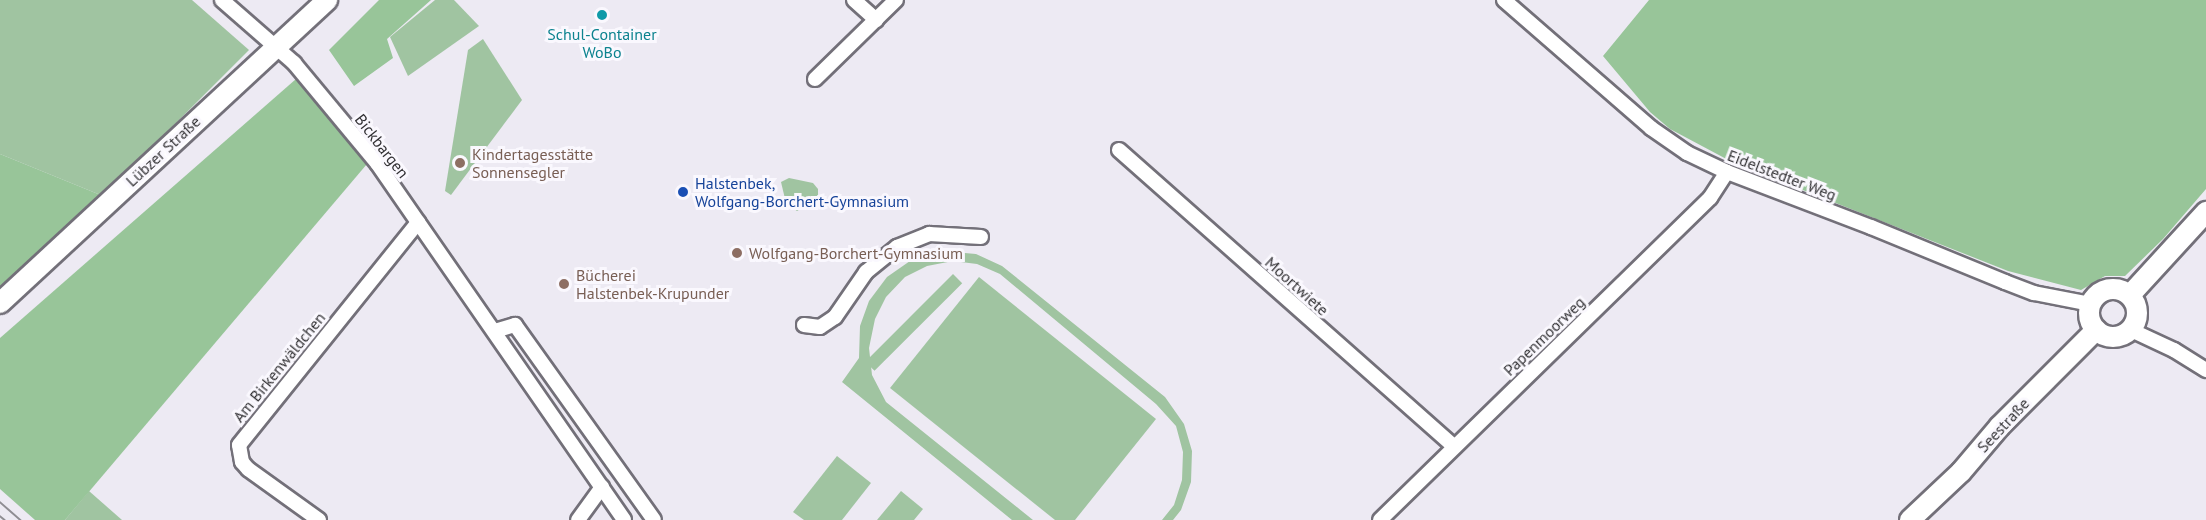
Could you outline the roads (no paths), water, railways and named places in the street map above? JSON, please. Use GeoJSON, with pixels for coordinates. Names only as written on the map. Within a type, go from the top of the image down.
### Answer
{"type":"FeatureCollection","features":[{"type":"Feature","properties":{"kind":"street","name":"Bickbargen"},"geometry":{"type":"LineString","coordinates":[[222,0],[294,63],[377,163],[624,520]]}},
{"type":"Feature","properties":{"kind":"street","name":"Lübzer Straße"},"geometry":{"type":"LineString","coordinates":[[0,303],[327,0]]}},
{"type":"Feature","properties":{"kind":"street"},"geometry":{"type":"LineString","coordinates":[[854,0],[876,20]]}},
{"type":"Feature","properties":{"kind":"street"},"geometry":{"type":"LineString","coordinates":[[815,79],[897,0]]}},
{"type":"Feature","properties":{"kind":"street","name":"Eidelstedter Weg"},"geometry":{"type":"LineString","coordinates":[[1504,0],[1670,142],[1727,172],[1871,226],[2034,293],[2090,304]]}},
{"type":"Feature","properties":{"kind":"street","name":"Moortwiete"},"geometry":{"type":"LineString","coordinates":[[1119,150],[1454,446]]}},
{"type":"Feature","properties":{"kind":"street","name":"Papenmoorweg"},"geometry":{"type":"LineString","coordinates":[[1380,520],[1710,198],[1727,172]]}},
{"type":"Feature","properties":{"kind":"street"},"geometry":{"type":"LineString","coordinates":[[2130,295],[2206,212]]}},
{"type":"Feature","properties":{"kind":"street","name":"Am Birkenwäldchen"},"geometry":{"type":"LineString","coordinates":[[319,520],[248,469],[242,462],[240,445],[418,222]]}},
{"type":"Feature","properties":{"kind":"street"},"geometry":{"type":"LineString","coordinates":[[804,325],[820,327],[835,317],[866,273],[897,247],[929,234],[981,237]]}},
{"type":"Feature","properties":{"kind":"street"},"geometry":{"type":"LineString","coordinates":[[2104,290],[2122,290],[2130,295],[2138,313],[2131,330],[2113,338],[2096,330],[2091,322],[2090,304],[2104,290]]}},
{"type":"Feature","properties":{"kind":"street"},"geometry":{"type":"LineString","coordinates":[[495,331],[515,325],[654,520]]}},
{"type":"Feature","properties":{"kind":"street","name":"Seestraße"},"geometry":{"type":"LineString","coordinates":[[1910,520],[1961,472],[2000,426],[2096,330]]}},
{"type":"Feature","properties":{"kind":"street"},"geometry":{"type":"LineString","coordinates":[[2131,330],[2175,350],[2206,370]]}},
{"type":"Feature","properties":{"kind":"street"},"geometry":{"type":"LineString","coordinates":[[578,520],[602,487]]}},
{"type":"Feature","properties":{"kind":"tram line"},"geometry":{"type":"LineString","coordinates":[[0,502],[21,520]]}},
{"type":"Feature","properties":{"kind":"tram line"},"geometry":{"type":"LineString","coordinates":[[0,516],[5,520]]}},
{"type":"Feature","properties":{"kind":"place","name":"Schul-Container WoBo"},"geometry":{"type":"Point","coordinates":[602,15]}},
{"type":"Feature","properties":{"kind":"place","name":"Kindertagesstätte Sonnensegler"},"geometry":{"type":"Point","coordinates":[460,163]}},
{"type":"Feature","properties":{"kind":"place","name":"Halstenbek, Wolfgang-Borchert-Gymnasium"},"geometry":{"type":"Point","coordinates":[683,192]}},
{"type":"Feature","properties":{"kind":"place","name":"Wolfgang-Borchert-Gymnasium"},"geometry":{"type":"Point","coordinates":[737,253]}},
{"type":"Feature","properties":{"kind":"place","name":"Bücherei Halstenbek-Krupunder"},"geometry":{"type":"Point","coordinates":[564,284]}}]}
